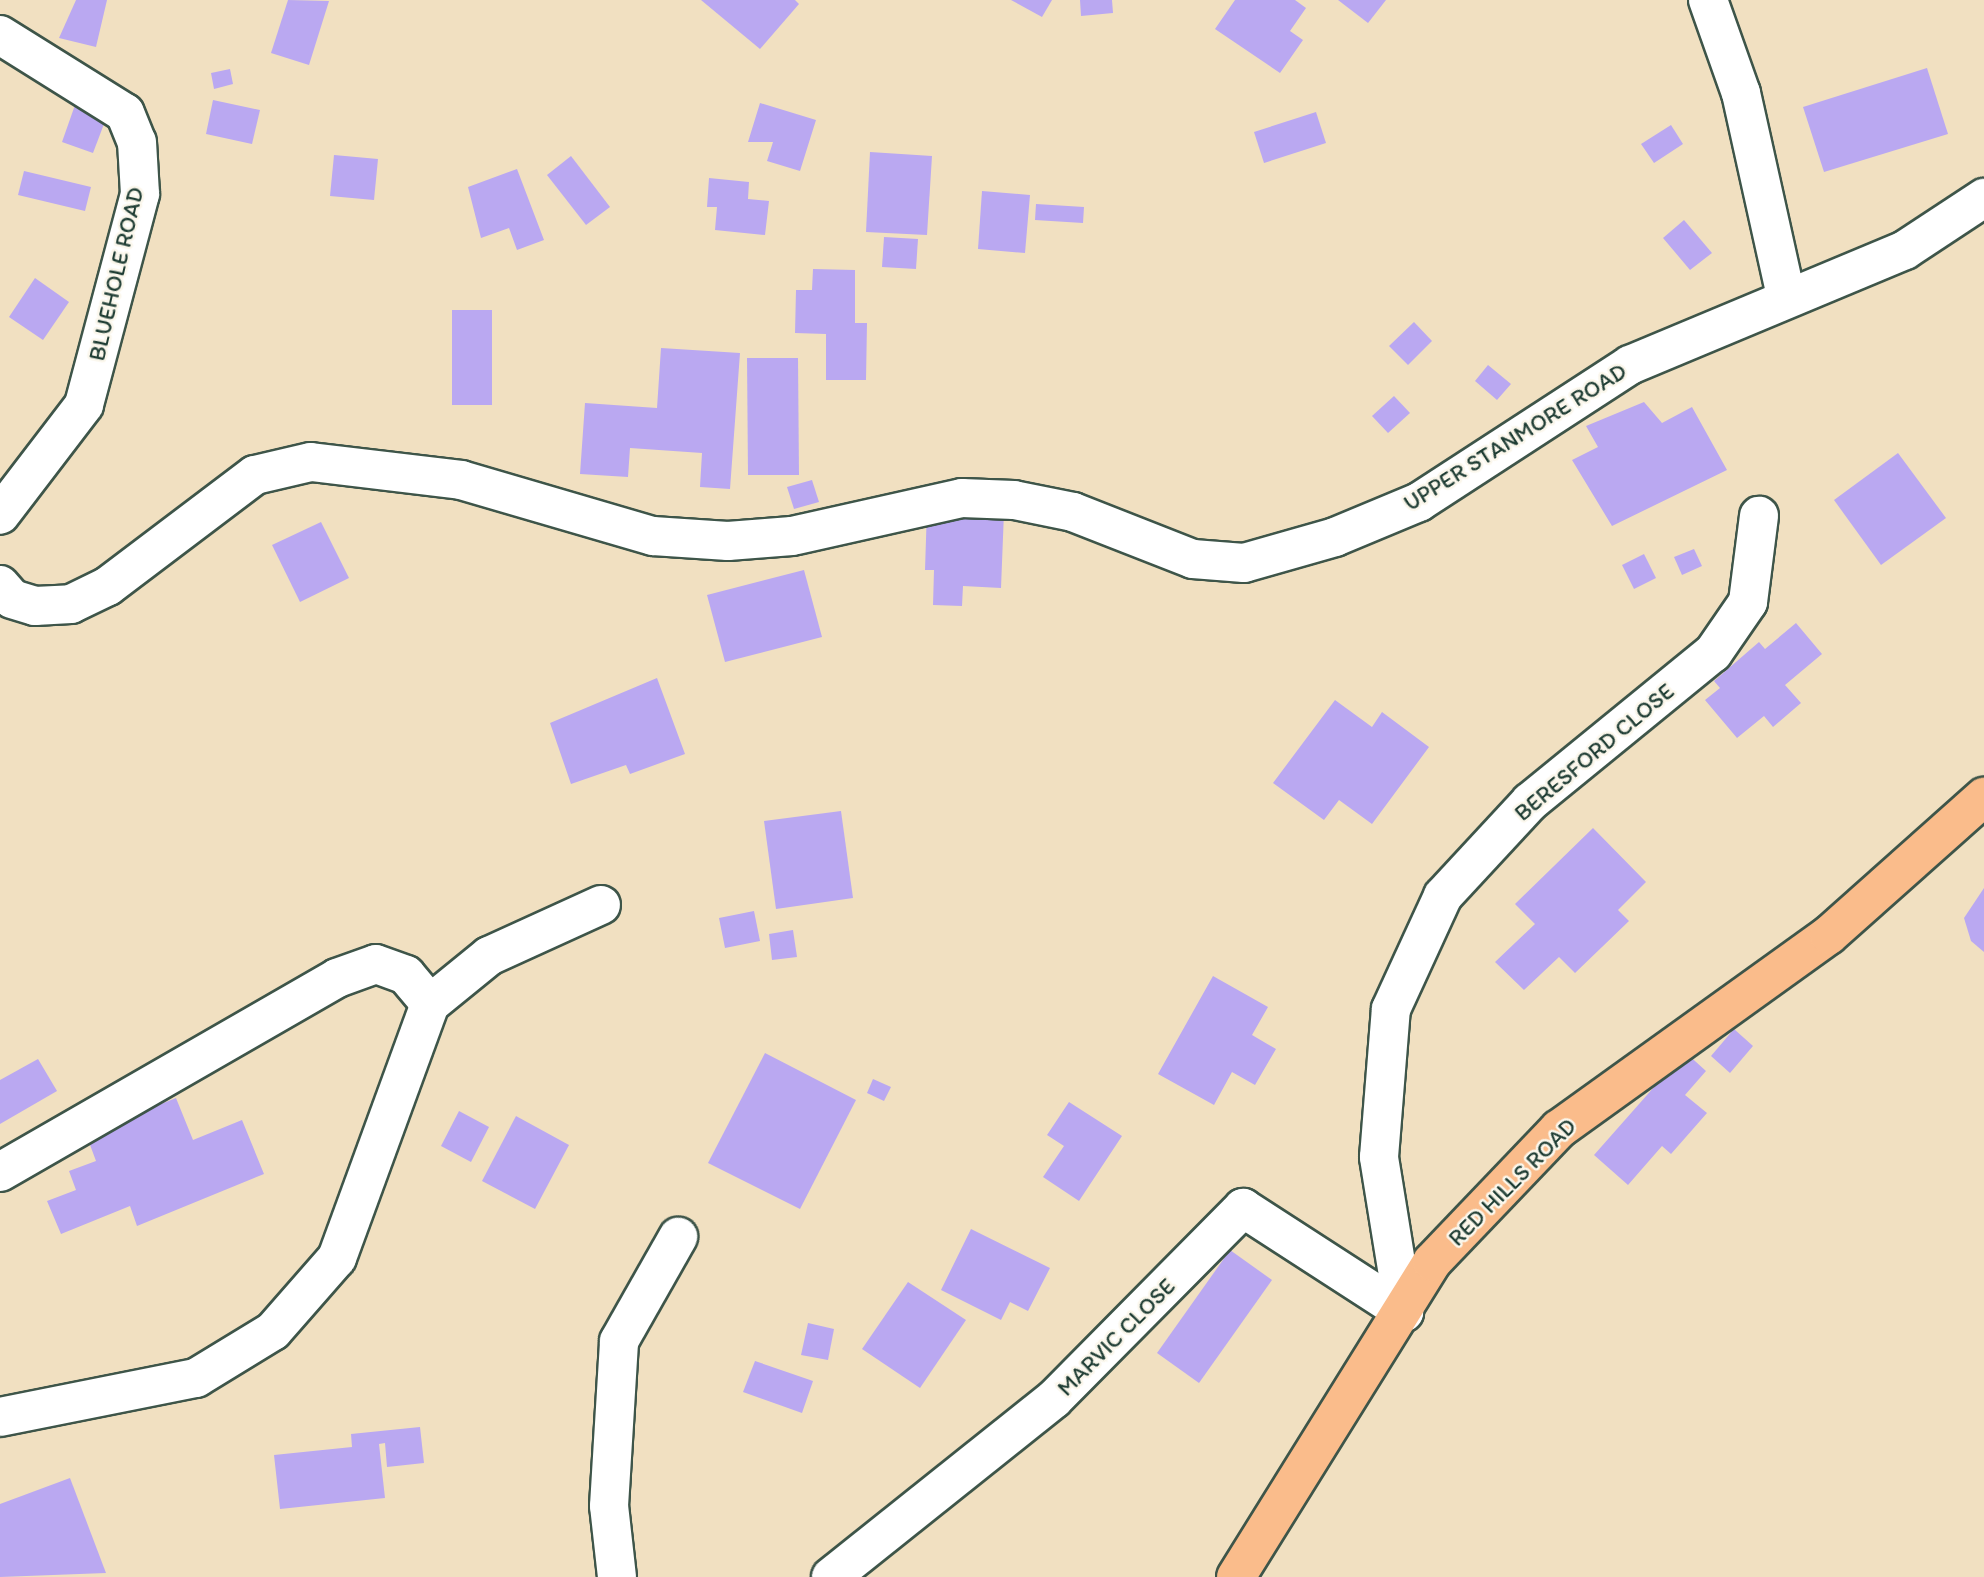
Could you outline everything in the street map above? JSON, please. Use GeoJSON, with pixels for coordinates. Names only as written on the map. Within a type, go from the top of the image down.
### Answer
{"type":"FeatureCollection","features":[{"type":"Feature","properties":{"kind":"main road","name":"RED HILLS ROAD"},"geometry":{"type":"LineString","coordinates":[[1236,1577],[1404,1312],[1432,1262],[1559,1129],[1829,935],[1984,797]]}},
{"type":"Feature","properties":{"kind":"street"},"geometry":{"type":"LineString","coordinates":[[1708,0],[1741,93],[1786,296]]}},
{"type":"Feature","properties":{"kind":"street","name":"BLUEHOLE ROAD"},"geometry":{"type":"LineString","coordinates":[[0,35],[125,113],[137,142],[140,194],[83,405],[0,515]]}},
{"type":"Feature","properties":{"kind":"street","name":"UPPER STANMORE ROAD"},"geometry":{"type":"LineString","coordinates":[[0,584],[12,599],[35,606],[71,604],[108,586],[255,475],[311,461],[461,480],[653,536],[728,541],[792,536],[962,498],[1014,500],[1073,512],[1193,559],[1244,564],[1335,537],[1419,502],[1630,365],[1786,296],[1905,250],[1984,198]]}},
{"type":"Feature","properties":{"kind":"street","name":"BERESFORD CLOSE"},"geometry":{"type":"LineString","coordinates":[[1404,1312],[1379,1157],[1391,1009],[1443,896],[1530,802],[1713,653],[1748,602],[1759,516]]}},
{"type":"Feature","properties":{"kind":"street"},"geometry":{"type":"LineString","coordinates":[[0,1416],[196,1378],[273,1331],[337,1258],[430,1004],[489,956],[601,905]]}},
{"type":"Feature","properties":{"kind":"street"},"geometry":{"type":"LineString","coordinates":[[0,1172],[337,978],[376,964],[405,975],[430,1004]]}},
{"type":"Feature","properties":{"kind":"street","name":"MARVIC CLOSE"},"geometry":{"type":"LineString","coordinates":[[831,1577],[1054,1399],[1243,1208],[1404,1312]]}},
{"type":"Feature","properties":{"kind":"street"},"geometry":{"type":"LineString","coordinates":[[617,1577],[609,1506],[619,1341],[678,1237]]}},
{"type":"Feature","properties":{"kind":"building"},"geometry":{"type":"Polygon","coordinates":[[[76,0],[107,0],[96,47],[59,38],[76,0]]]}},
{"type":"Feature","properties":{"kind":"building"},"geometry":{"type":"Polygon","coordinates":[[[288,0],[329,1],[309,65],[271,53],[288,0]]]}},
{"type":"Feature","properties":{"kind":"building"},"geometry":{"type":"Polygon","coordinates":[[[701,0],[795,0],[799,4],[760,49],[701,0]]]}},
{"type":"Feature","properties":{"kind":"building"},"geometry":{"type":"Polygon","coordinates":[[[1011,0],[1052,0],[1042,17],[1011,0]]]}},
{"type":"Feature","properties":{"kind":"building"},"geometry":{"type":"Polygon","coordinates":[[[1080,0],[1112,0],[1113,13],[1081,16],[1080,0]]]}},
{"type":"Feature","properties":{"kind":"building"},"geometry":{"type":"Polygon","coordinates":[[[1235,0],[1295,0],[1306,8],[1290,31],[1303,40],[1280,73],[1215,29],[1235,0]]]}},
{"type":"Feature","properties":{"kind":"building"},"geometry":{"type":"Polygon","coordinates":[[[1338,0],[1386,0],[1368,23],[1338,0]]]}},
{"type":"Feature","properties":{"kind":"building"},"geometry":{"type":"Polygon","coordinates":[[[1927,68],[1948,134],[1824,172],[1803,107],[1927,68]]]}},
{"type":"Feature","properties":{"kind":"building"},"geometry":{"type":"Polygon","coordinates":[[[230,69],[233,84],[214,89],[211,73],[230,69]]]}},
{"type":"Feature","properties":{"kind":"building"},"geometry":{"type":"Polygon","coordinates":[[[213,100],[260,110],[252,144],[206,134],[213,100]]]}},
{"type":"Feature","properties":{"kind":"building"},"geometry":{"type":"Polygon","coordinates":[[[760,103],[816,120],[800,171],[767,161],[773,142],[748,142],[760,103]]]}},
{"type":"Feature","properties":{"kind":"building"},"geometry":{"type":"Polygon","coordinates":[[[75,105],[107,116],[93,153],[62,142],[75,105]]]}},
{"type":"Feature","properties":{"kind":"building"},"geometry":{"type":"Polygon","coordinates":[[[1316,112],[1326,143],[1264,163],[1254,132],[1316,112]]]}},
{"type":"Feature","properties":{"kind":"building"},"geometry":{"type":"Polygon","coordinates":[[[1671,125],[1683,144],[1654,163],[1641,144],[1671,125]]]}},
{"type":"Feature","properties":{"kind":"building"},"geometry":{"type":"Polygon","coordinates":[[[870,152],[932,156],[927,235],[866,232],[870,152]]]}},
{"type":"Feature","properties":{"kind":"building"},"geometry":{"type":"Polygon","coordinates":[[[334,155],[378,159],[374,200],[330,196],[334,155]]]}},
{"type":"Feature","properties":{"kind":"building"},"geometry":{"type":"Polygon","coordinates":[[[571,156],[610,207],[586,225],[547,175],[571,156]]]}},
{"type":"Feature","properties":{"kind":"building"},"geometry":{"type":"Polygon","coordinates":[[[517,169],[544,240],[517,250],[509,228],[481,238],[468,187],[517,169]]]}},
{"type":"Feature","properties":{"kind":"building"},"geometry":{"type":"Polygon","coordinates":[[[24,171],[91,187],[85,211],[18,195],[24,171]]]}},
{"type":"Feature","properties":{"kind":"building"},"geometry":{"type":"Polygon","coordinates":[[[709,178],[749,182],[748,199],[769,201],[765,235],[715,230],[717,207],[707,207],[709,178]]]}},
{"type":"Feature","properties":{"kind":"building"},"geometry":{"type":"Polygon","coordinates":[[[982,191],[1030,195],[1025,253],[978,249],[982,191]]]}},
{"type":"Feature","properties":{"kind":"building"},"geometry":{"type":"Polygon","coordinates":[[[1036,204],[1084,207],[1083,223],[1035,220],[1036,204]]]}},
{"type":"Feature","properties":{"kind":"building"},"geometry":{"type":"Polygon","coordinates":[[[1684,220],[1712,253],[1690,270],[1663,238],[1684,220]]]}},
{"type":"Feature","properties":{"kind":"building"},"geometry":{"type":"Polygon","coordinates":[[[884,237],[918,239],[916,269],[882,267],[884,237]]]}},
{"type":"Feature","properties":{"kind":"building"},"geometry":{"type":"Polygon","coordinates":[[[813,269],[855,270],[855,323],[867,323],[866,380],[826,380],[826,334],[795,333],[796,290],[812,290],[813,269]]]}},
{"type":"Feature","properties":{"kind":"building"},"geometry":{"type":"Polygon","coordinates":[[[35,278],[69,302],[43,340],[9,317],[35,278]]]}},
{"type":"Feature","properties":{"kind":"building"},"geometry":{"type":"Polygon","coordinates":[[[452,310],[492,310],[492,405],[452,405],[452,310]]]}},
{"type":"Feature","properties":{"kind":"building"},"geometry":{"type":"Polygon","coordinates":[[[1414,322],[1432,341],[1408,365],[1389,346],[1414,322]]]}},
{"type":"Feature","properties":{"kind":"building"},"geometry":{"type":"Polygon","coordinates":[[[661,348],[740,353],[730,489],[700,487],[702,453],[630,448],[628,477],[580,474],[585,403],[657,408],[661,348]]]}},
{"type":"Feature","properties":{"kind":"building"},"geometry":{"type":"Polygon","coordinates":[[[747,358],[798,358],[799,475],[748,475],[747,358]]]}},
{"type":"Feature","properties":{"kind":"building"},"geometry":{"type":"Polygon","coordinates":[[[1488,365],[1511,384],[1497,400],[1475,381],[1488,365]]]}},
{"type":"Feature","properties":{"kind":"building"},"geometry":{"type":"Polygon","coordinates":[[[1394,396],[1410,413],[1388,433],[1372,416],[1394,396]]]}},
{"type":"Feature","properties":{"kind":"building"},"geometry":{"type":"Polygon","coordinates":[[[1644,402],[1662,423],[1692,407],[1727,470],[1612,526],[1572,460],[1598,447],[1586,426],[1644,402]]]}},
{"type":"Feature","properties":{"kind":"building"},"geometry":{"type":"Polygon","coordinates":[[[1898,453],[1946,518],[1881,565],[1834,500],[1898,453]]]}},
{"type":"Feature","properties":{"kind":"building"},"geometry":{"type":"Polygon","coordinates":[[[812,480],[819,502],[794,509],[787,487],[812,480]]]}},
{"type":"Feature","properties":{"kind":"building"},"geometry":{"type":"Polygon","coordinates":[[[927,508],[1004,512],[1001,588],[963,586],[962,606],[933,605],[934,570],[925,570],[927,508]]]}},
{"type":"Feature","properties":{"kind":"building"},"geometry":{"type":"Polygon","coordinates":[[[321,522],[349,578],[300,602],[272,545],[321,522]]]}},
{"type":"Feature","properties":{"kind":"building"},"geometry":{"type":"Polygon","coordinates":[[[1694,549],[1702,566],[1682,575],[1674,557],[1694,549]]]}},
{"type":"Feature","properties":{"kind":"building"},"geometry":{"type":"Polygon","coordinates":[[[1644,554],[1656,578],[1634,589],[1622,565],[1644,554]]]}},
{"type":"Feature","properties":{"kind":"building"},"geometry":{"type":"Polygon","coordinates":[[[804,570],[822,637],[725,662],[707,595],[804,570]]]}},
{"type":"Feature","properties":{"kind":"building"},"geometry":{"type":"Polygon","coordinates":[[[1796,623],[1822,654],[1785,685],[1801,703],[1773,727],[1764,716],[1737,738],[1705,700],[1720,688],[1714,681],[1759,642],[1765,649],[1796,623]]]}},
{"type":"Feature","properties":{"kind":"building"},"geometry":{"type":"Polygon","coordinates":[[[657,678],[685,754],[630,774],[626,765],[571,784],[550,723],[657,678]]]}},
{"type":"Feature","properties":{"kind":"building"},"geometry":{"type":"Polygon","coordinates":[[[1335,700],[1372,727],[1382,712],[1429,747],[1372,824],[1339,800],[1324,820],[1273,783],[1335,700]]]}},
{"type":"Feature","properties":{"kind":"building"},"geometry":{"type":"Polygon","coordinates":[[[841,811],[853,898],[776,909],[764,821],[841,811]]]}},
{"type":"Feature","properties":{"kind":"building"},"geometry":{"type":"Polygon","coordinates":[[[1593,828],[1646,882],[1618,910],[1629,921],[1575,973],[1559,957],[1524,990],[1495,962],[1535,924],[1515,904],[1593,828]]]}},
{"type":"Feature","properties":{"kind":"building"},"geometry":{"type":"Polygon","coordinates":[[[1984,888],[1984,952],[1971,941],[1964,918],[1984,888]]]}},
{"type":"Feature","properties":{"kind":"building"},"geometry":{"type":"Polygon","coordinates":[[[754,911],[760,941],[725,948],[719,918],[754,911]]]}},
{"type":"Feature","properties":{"kind":"building"},"geometry":{"type":"Polygon","coordinates":[[[793,930],[797,957],[772,960],[769,934],[793,930]]]}},
{"type":"Feature","properties":{"kind":"building"},"geometry":{"type":"Polygon","coordinates":[[[1213,976],[1268,1007],[1252,1035],[1276,1049],[1255,1085],[1232,1072],[1214,1105],[1158,1074],[1213,976]]]}},
{"type":"Feature","properties":{"kind":"building"},"geometry":{"type":"Polygon","coordinates":[[[1734,1029],[1753,1046],[1730,1073],[1711,1056],[1734,1029]]]}},
{"type":"Feature","properties":{"kind":"building"},"geometry":{"type":"Polygon","coordinates":[[[1685,1052],[1706,1071],[1685,1095],[1707,1113],[1671,1154],[1662,1146],[1628,1185],[1594,1155],[1685,1052]]]}},
{"type":"Feature","properties":{"kind":"building"},"geometry":{"type":"Polygon","coordinates":[[[765,1053],[856,1100],[800,1209],[708,1163],[765,1053]]]}},
{"type":"Feature","properties":{"kind":"building"},"geometry":{"type":"Polygon","coordinates":[[[38,1059],[57,1091],[0,1124],[0,1080],[38,1059]]]}},
{"type":"Feature","properties":{"kind":"building"},"geometry":{"type":"Polygon","coordinates":[[[873,1079],[891,1087],[884,1101],[867,1093],[873,1079]]]}},
{"type":"Feature","properties":{"kind":"building"},"geometry":{"type":"Polygon","coordinates":[[[176,1098],[193,1140],[242,1120],[264,1174],[137,1226],[130,1206],[61,1234],[47,1201],[76,1190],[69,1171],[96,1161],[86,1134],[176,1098]]]}},
{"type":"Feature","properties":{"kind":"building"},"geometry":{"type":"Polygon","coordinates":[[[1069,1102],[1122,1136],[1079,1201],[1043,1177],[1064,1146],[1047,1135],[1069,1102]]]}},
{"type":"Feature","properties":{"kind":"building"},"geometry":{"type":"Polygon","coordinates":[[[459,1111],[489,1127],[471,1162],[441,1146],[459,1111]]]}},
{"type":"Feature","properties":{"kind":"building"},"geometry":{"type":"Polygon","coordinates":[[[516,1116],[569,1145],[535,1209],[482,1181],[516,1116]]]}},
{"type":"Feature","properties":{"kind":"building"},"geometry":{"type":"Polygon","coordinates":[[[971,1229],[1050,1268],[1028,1311],[1010,1302],[1001,1320],[941,1290],[971,1229]]]}},
{"type":"Feature","properties":{"kind":"building"},"geometry":{"type":"Polygon","coordinates":[[[1230,1250],[1272,1280],[1199,1383],[1157,1353],[1230,1250]]]}},
{"type":"Feature","properties":{"kind":"building"},"geometry":{"type":"Polygon","coordinates":[[[908,1282],[966,1320],[920,1388],[862,1349],[908,1282]]]}},
{"type":"Feature","properties":{"kind":"building"},"geometry":{"type":"Polygon","coordinates":[[[808,1323],[834,1329],[828,1360],[801,1355],[808,1323]]]}},
{"type":"Feature","properties":{"kind":"building"},"geometry":{"type":"Polygon","coordinates":[[[755,1361],[813,1381],[802,1413],[743,1392],[755,1361]]]}},
{"type":"Feature","properties":{"kind":"building"},"geometry":{"type":"Polygon","coordinates":[[[420,1427],[424,1463],[387,1467],[385,1443],[379,1444],[385,1498],[280,1509],[274,1455],[352,1447],[351,1434],[420,1427]]]}},
{"type":"Feature","properties":{"kind":"building"},"geometry":{"type":"Polygon","coordinates":[[[70,1478],[106,1573],[0,1577],[0,1504],[70,1478]]]}}]}
